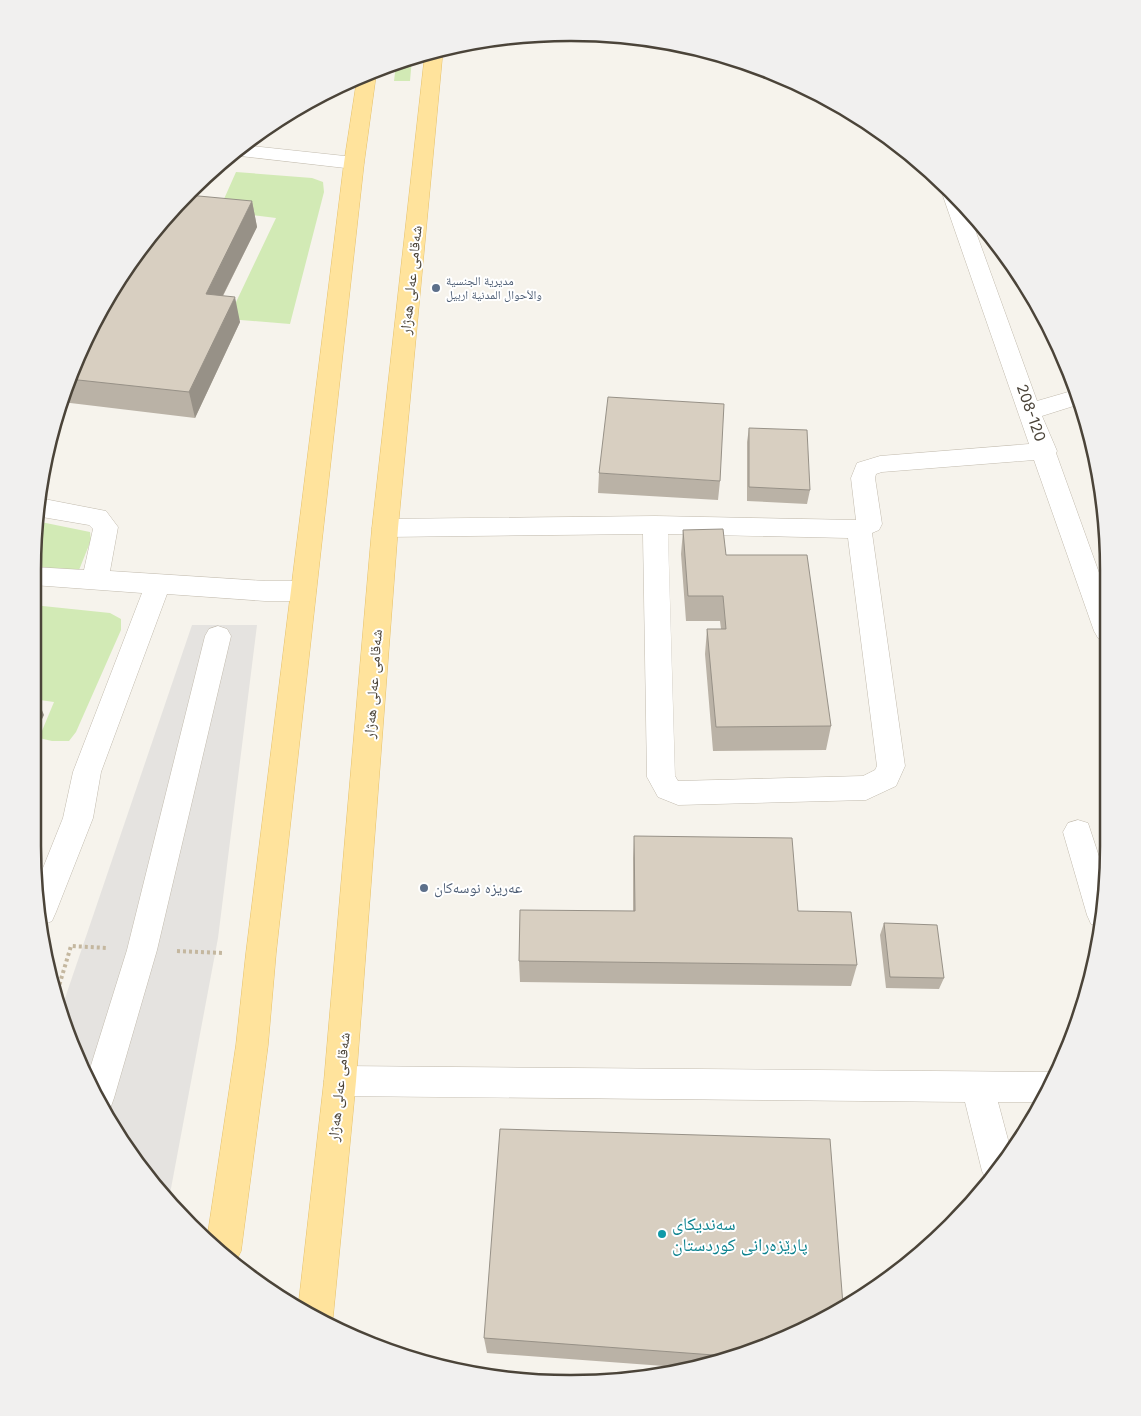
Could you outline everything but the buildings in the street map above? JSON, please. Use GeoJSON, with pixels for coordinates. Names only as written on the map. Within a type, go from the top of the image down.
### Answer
{"type":"FeatureCollection","features":[{"type":"Feature","properties":{"kind":"main road","name":"شەقامی عەلی هەژار"},"geometry":{"type":"LineString","coordinates":[[316,1309],[340,1081],[385,528],[434,59]]}},
{"type":"Feature","properties":{"kind":"main road"},"geometry":{"type":"LineString","coordinates":[[224,1245],[252,1045],[261,953],[354,162],[366,83]]}},
{"type":"Feature","properties":{"kind":"street"},"geometry":{"type":"LineString","coordinates":[[248,151],[354,162]]}},
{"type":"Feature","properties":{"kind":"street","name":"208-120"},"geometry":{"type":"LineString","coordinates":[[959,211],[1100,601]]}},
{"type":"Feature","properties":{"kind":"street"},"geometry":{"type":"LineString","coordinates":[[1031,411],[1071,399]]}},
{"type":"Feature","properties":{"kind":"street"},"geometry":{"type":"LineString","coordinates":[[385,528],[655,525],[858,529],[870,524],[863,478],[866,469],[880,464],[1045,451]]}},
{"type":"Feature","properties":{"kind":"street"},"geometry":{"type":"LineString","coordinates":[[45,508],[97,517],[106,528],[95,580]]}},
{"type":"Feature","properties":{"kind":"street"},"geometry":{"type":"LineString","coordinates":[[655,525],[661,777],[668,789],[678,793],[866,788],[886,778],[891,766],[858,529]]}},
{"type":"Feature","properties":{"kind":"street"},"geometry":{"type":"LineString","coordinates":[[41,576],[265,591],[304,591]]}},
{"type":"Feature","properties":{"kind":"street"},"geometry":{"type":"LineString","coordinates":[[45,903],[78,818],[87,772],[158,584]]}},
{"type":"Feature","properties":{"kind":"street"},"geometry":{"type":"LineString","coordinates":[[101,1089],[142,950],[218,636]]}},
{"type":"Feature","properties":{"kind":"street"},"geometry":{"type":"LineString","coordinates":[[1078,832],[1097,898]]}},
{"type":"Feature","properties":{"kind":"street"},"geometry":{"type":"LineString","coordinates":[[340,1081],[1041,1087]]}},
{"type":"Feature","properties":{"kind":"street"},"geometry":{"type":"LineString","coordinates":[[978,1087],[996,1160]]}},
{"type":"Feature","properties":{"kind":"green space"},"geometry":{"type":"Polygon","coordinates":[[[411,66],[410,81],[394,81],[395,71],[411,66]]]}},
{"type":"Feature","properties":{"kind":"green space"},"geometry":{"type":"Polygon","coordinates":[[[236,172],[312,178],[323,182],[324,192],[290,324],[228,319],[276,218],[229,212],[224,199],[236,172]]]}},
{"type":"Feature","properties":{"kind":"green space"},"geometry":{"type":"Polygon","coordinates":[[[44,523],[90,532],[91,540],[79,570],[41,569],[44,523]]]}},
{"type":"Feature","properties":{"kind":"green space"},"geometry":{"type":"Polygon","coordinates":[[[41,606],[110,613],[121,619],[121,630],[76,732],[69,741],[52,741],[41,738],[41,733],[54,702],[41,700],[41,606]]]}},
{"type":"Feature","properties":{"kind":"shaded area"},"geometry":{"type":"Polygon","coordinates":[[[192,625],[257,625],[218,938],[170,1191],[130,1140],[112,1110],[82,1048],[64,1000],[192,625]]]}},
{"type":"Feature","properties":{"kind":"place","name":"مديرية الجنسية والأحوال المدنية اربيل"},"geometry":{"type":"Point","coordinates":[436,288]}},
{"type":"Feature","properties":{"kind":"place","name":"عەریزە نوسەکان"},"geometry":{"type":"Point","coordinates":[424,888]}},
{"type":"Feature","properties":{"kind":"place","name":"سەندیکای پارێزەرانی کوردستان"},"geometry":{"type":"Point","coordinates":[662,1234]}}]}
